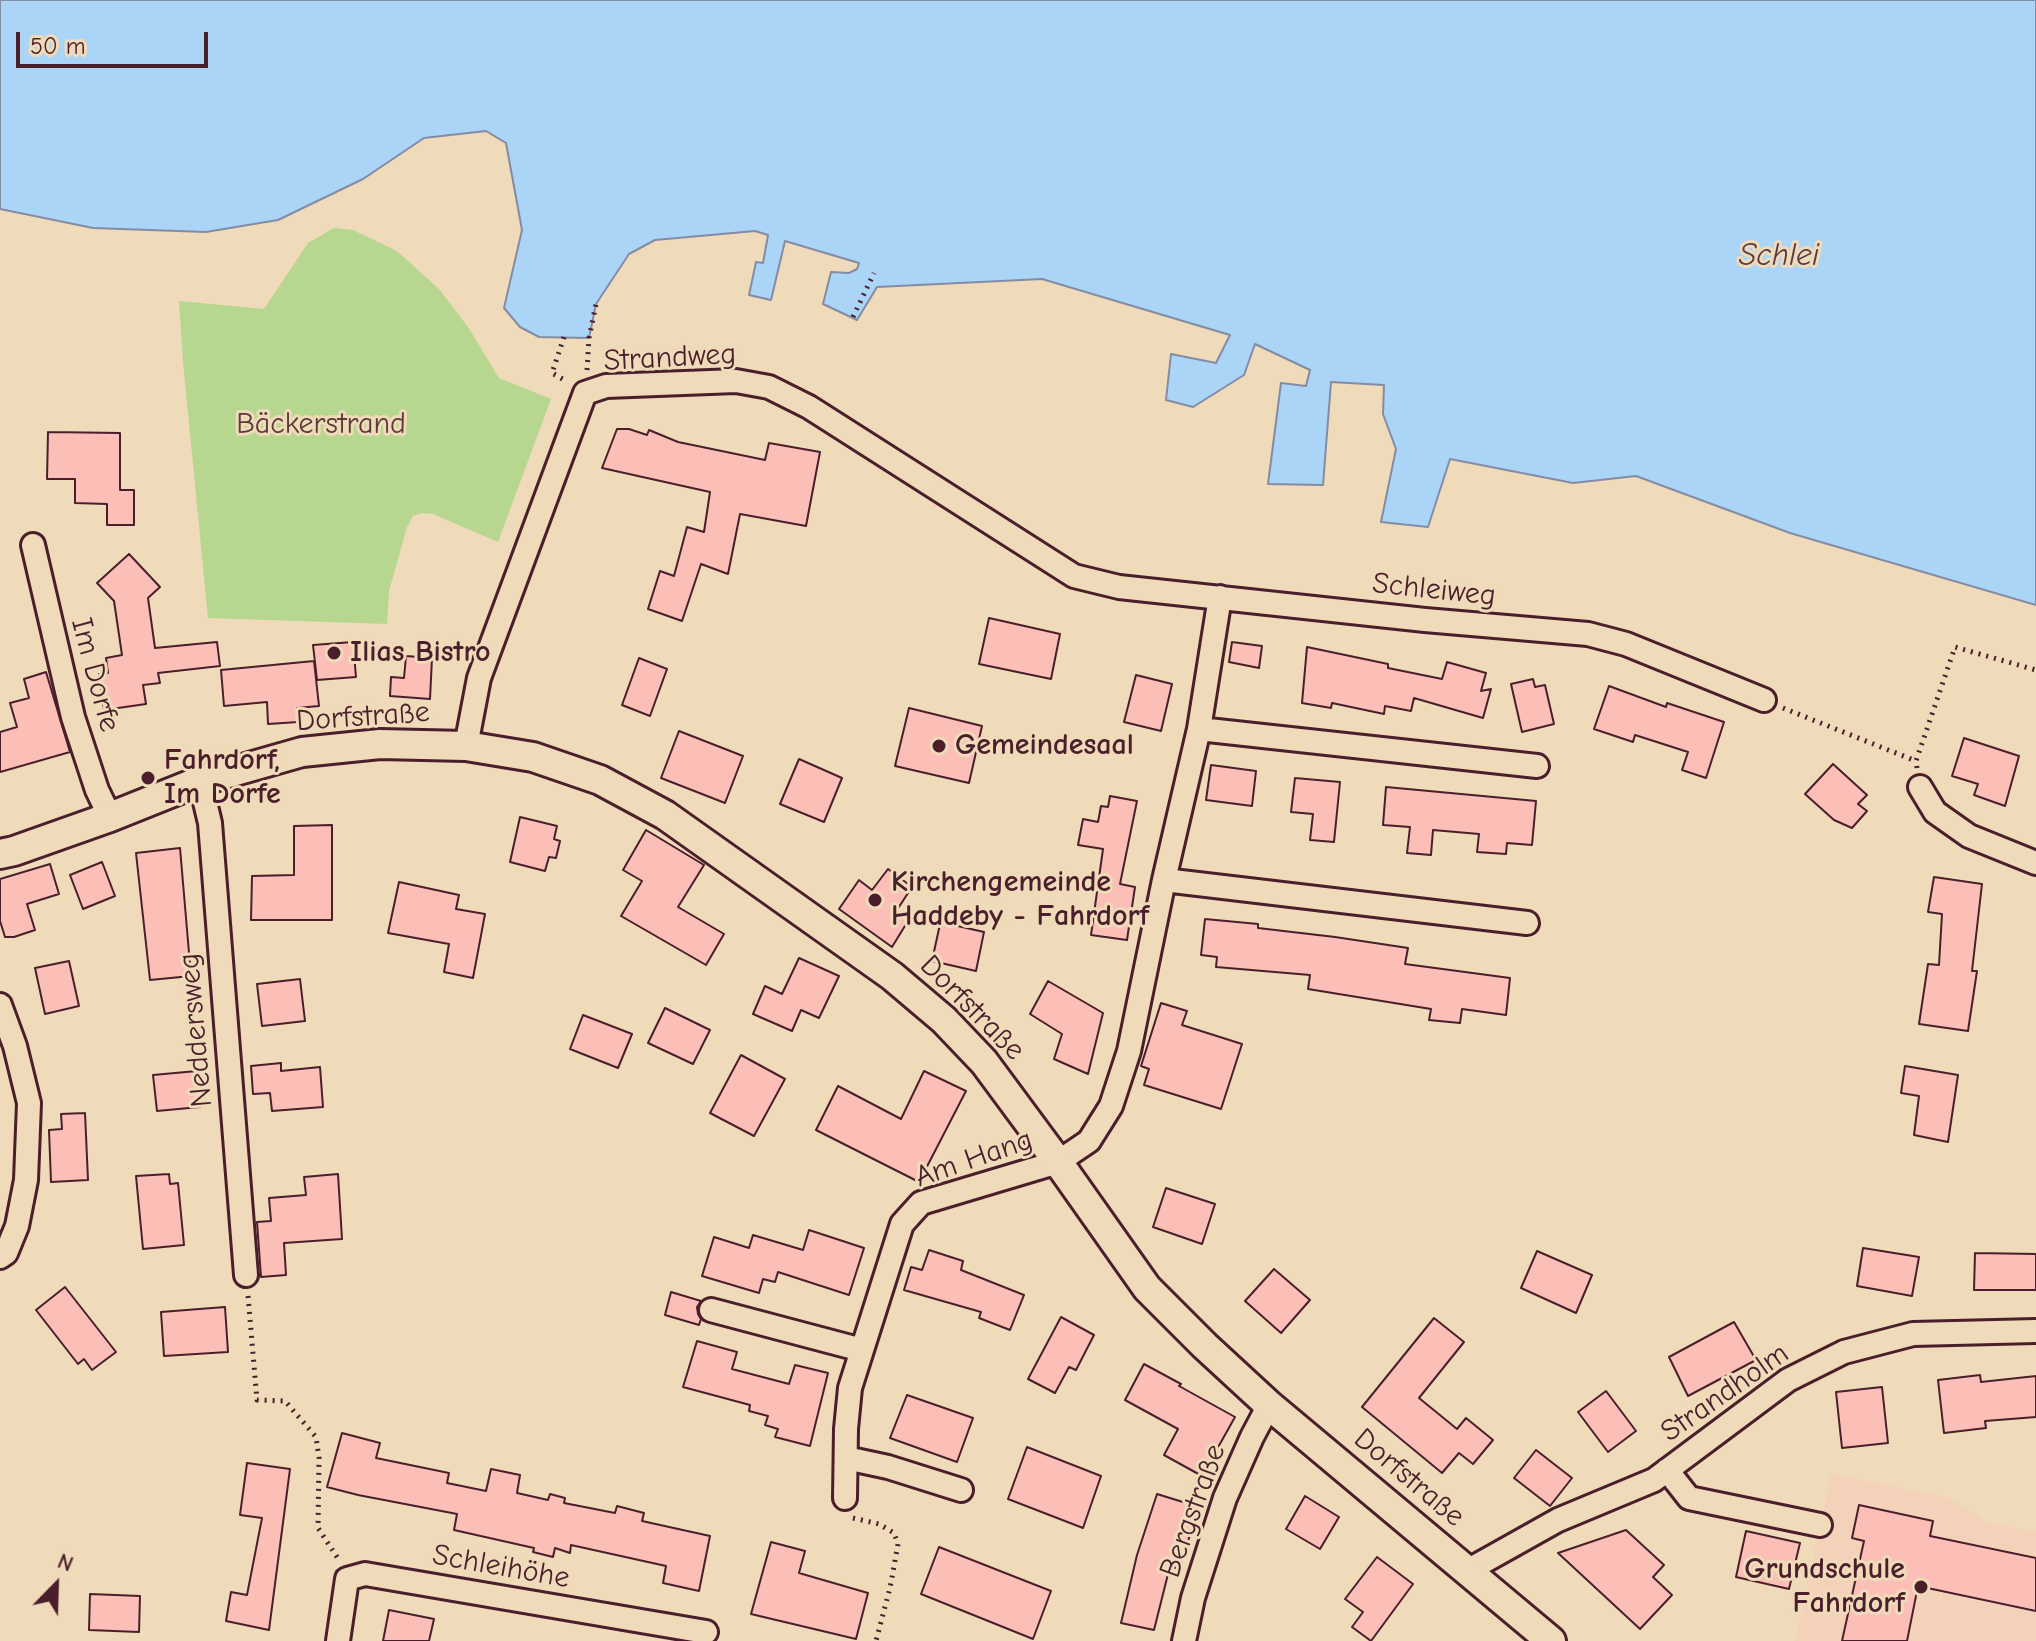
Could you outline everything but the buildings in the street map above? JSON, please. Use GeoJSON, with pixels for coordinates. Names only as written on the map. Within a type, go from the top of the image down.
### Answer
{"type":"FeatureCollection","features":[{"type":"Feature","properties":{"kind":"street","name":"Strandweg"},"geometry":{"type":"LineString","coordinates":[[466,746],[479,678],[585,393],[606,386],[736,381],[769,387],[809,407],[1074,576],[1119,587],[1220,597]]}},
{"type":"Feature","properties":{"kind":"street","name":"Im Dorfe"},"geometry":{"type":"LineString","coordinates":[[33,545],[73,717],[97,790],[110,817]]}},
{"type":"Feature","properties":{"kind":"street","name":"Schleiweg"},"geometry":{"type":"LineString","coordinates":[[1220,597],[1588,634],[1626,644],[1764,700]]}},
{"type":"Feature","properties":{"kind":"street"},"geometry":{"type":"LineString","coordinates":[[1058,1162],[1089,1141],[1111,1106],[1129,1051],[1199,729],[1220,597]]}},
{"type":"Feature","properties":{"kind":"street"},"geometry":{"type":"LineString","coordinates":[[1199,729],[1537,766]]}},
{"type":"Feature","properties":{"kind":"street","name":"Dorfstraße"},"geometry":{"type":"LineString","coordinates":[[0,854],[110,817],[200,781],[302,752],[380,744],[466,746],[533,757],[600,780],[665,815],[892,976],[934,1011],[984,1062],[1147,1288],[1269,1405],[1551,1641]]}},
{"type":"Feature","properties":{"kind":"street","name":"Neddersweg"},"geometry":{"type":"LineString","coordinates":[[200,781],[210,823],[246,1275]]}},
{"type":"Feature","properties":{"kind":"street"},"geometry":{"type":"LineString","coordinates":[[1920,787],[1935,812],[1969,836],[2036,863]]}},
{"type":"Feature","properties":{"kind":"street"},"geometry":{"type":"LineString","coordinates":[[1164,880],[1527,923]]}},
{"type":"Feature","properties":{"kind":"street"},"geometry":{"type":"LineString","coordinates":[[0,1005],[15,1046],[29,1103],[26,1180],[17,1226],[6,1253],[0,1257]]}},
{"type":"Feature","properties":{"kind":"street","name":"Am Hang"},"geometry":{"type":"LineString","coordinates":[[845,1498],[850,1388],[902,1224],[921,1203],[1058,1162]]}},
{"type":"Feature","properties":{"kind":"street"},"geometry":{"type":"LineString","coordinates":[[711,1310],[862,1350]]}},
{"type":"Feature","properties":{"kind":"street","name":"Strandholm"},"geometry":{"type":"LineString","coordinates":[[1467,1571],[1558,1520],[1654,1480],[1788,1380],[1844,1352],[1913,1334],[2036,1331]]}},
{"type":"Feature","properties":{"kind":"street","name":"Bergstraße"},"geometry":{"type":"LineString","coordinates":[[1184,1641],[1193,1598],[1225,1498],[1269,1405]]}},
{"type":"Feature","properties":{"kind":"street"},"geometry":{"type":"LineString","coordinates":[[846,1458],[888,1467],[961,1490]]}},
{"type":"Feature","properties":{"kind":"street"},"geometry":{"type":"LineString","coordinates":[[1667,1470],[1689,1498],[1820,1525]]}},
{"type":"Feature","properties":{"kind":"street","name":"Schleihöhe"},"geometry":{"type":"LineString","coordinates":[[338,1641],[347,1579],[365,1574],[706,1632]]}},
{"type":"Feature","properties":{"kind":"path"},"geometry":{"type":"LineString","coordinates":[[853,317],[874,273]]}},
{"type":"Feature","properties":{"kind":"path"},"geometry":{"type":"LineString","coordinates":[[589,338],[596,304]]}},
{"type":"Feature","properties":{"kind":"path"},"geometry":{"type":"LineString","coordinates":[[564,337],[552,373],[585,393]]}},
{"type":"Feature","properties":{"kind":"path"},"geometry":{"type":"LineString","coordinates":[[1920,787],[1916,761],[1955,647],[2036,670]]}},
{"type":"Feature","properties":{"kind":"path"},"geometry":{"type":"LineString","coordinates":[[1764,700],[1916,761]]}},
{"type":"Feature","properties":{"kind":"path"},"geometry":{"type":"LineString","coordinates":[[246,1275],[257,1400],[285,1401],[316,1437],[319,1458],[318,1528],[336,1553]]}},
{"type":"Feature","properties":{"kind":"path"},"geometry":{"type":"LineString","coordinates":[[845,1498],[842,1516],[879,1524],[894,1533],[898,1544],[876,1641]]}},
{"type":"Feature","properties":{"kind":"shaded area","name":"Grundschule Fahrdorf"},"geometry":{"type":"Polygon","coordinates":[[[1831,1474],[1946,1497],[1989,1523],[2036,1532],[2036,1641],[1795,1641],[1831,1474]]]}},
{"type":"Feature","properties":{"kind":"green space","name":"Bäckerstrand"},"geometry":{"type":"Polygon","coordinates":[[[334,228],[353,230],[397,251],[439,289],[468,327],[499,378],[551,399],[498,542],[433,514],[413,516],[389,591],[387,624],[208,618],[179,301],[264,309],[308,243],[334,228]]]}},
{"type":"Feature","properties":{"kind":"water","name":"Schlei"},"geometry":{"type":"Polygon","coordinates":[[[0,0],[2036,0],[2036,605],[1790,533],[1636,476],[1573,483],[1450,459],[1428,527],[1381,522],[1396,449],[1383,414],[1384,385],[1331,382],[1323,485],[1268,484],[1281,383],[1306,386],[1310,370],[1255,344],[1244,375],[1193,407],[1166,400],[1171,354],[1216,363],[1230,335],[1042,279],[877,287],[857,320],[823,304],[831,272],[849,273],[857,269],[859,263],[785,241],[771,300],[749,295],[756,262],[763,263],[768,235],[755,231],[655,240],[629,254],[596,304],[589,338],[539,337],[520,327],[504,308],[522,230],[506,143],[486,131],[424,138],[363,179],[278,220],[206,232],[93,228],[0,209],[0,0]]]}},
{"type":"Feature","properties":{"kind":"place","name":"Ilias Bistro"},"geometry":{"type":"Point","coordinates":[334,653]}},
{"type":"Feature","properties":{"kind":"place","name":"Gemeindesaal"},"geometry":{"type":"Point","coordinates":[939,746]}},
{"type":"Feature","properties":{"kind":"place","name":"Fahrdorf, Im Dorfe"},"geometry":{"type":"Point","coordinates":[148,778]}},
{"type":"Feature","properties":{"kind":"place","name":"Kirchengemeinde Haddeby - Fahrdorf"},"geometry":{"type":"Point","coordinates":[875,900]}},
{"type":"Feature","properties":{"kind":"place","name":"Grundschule Fahrdorf"},"geometry":{"type":"Point","coordinates":[1921,1587]}}]}
